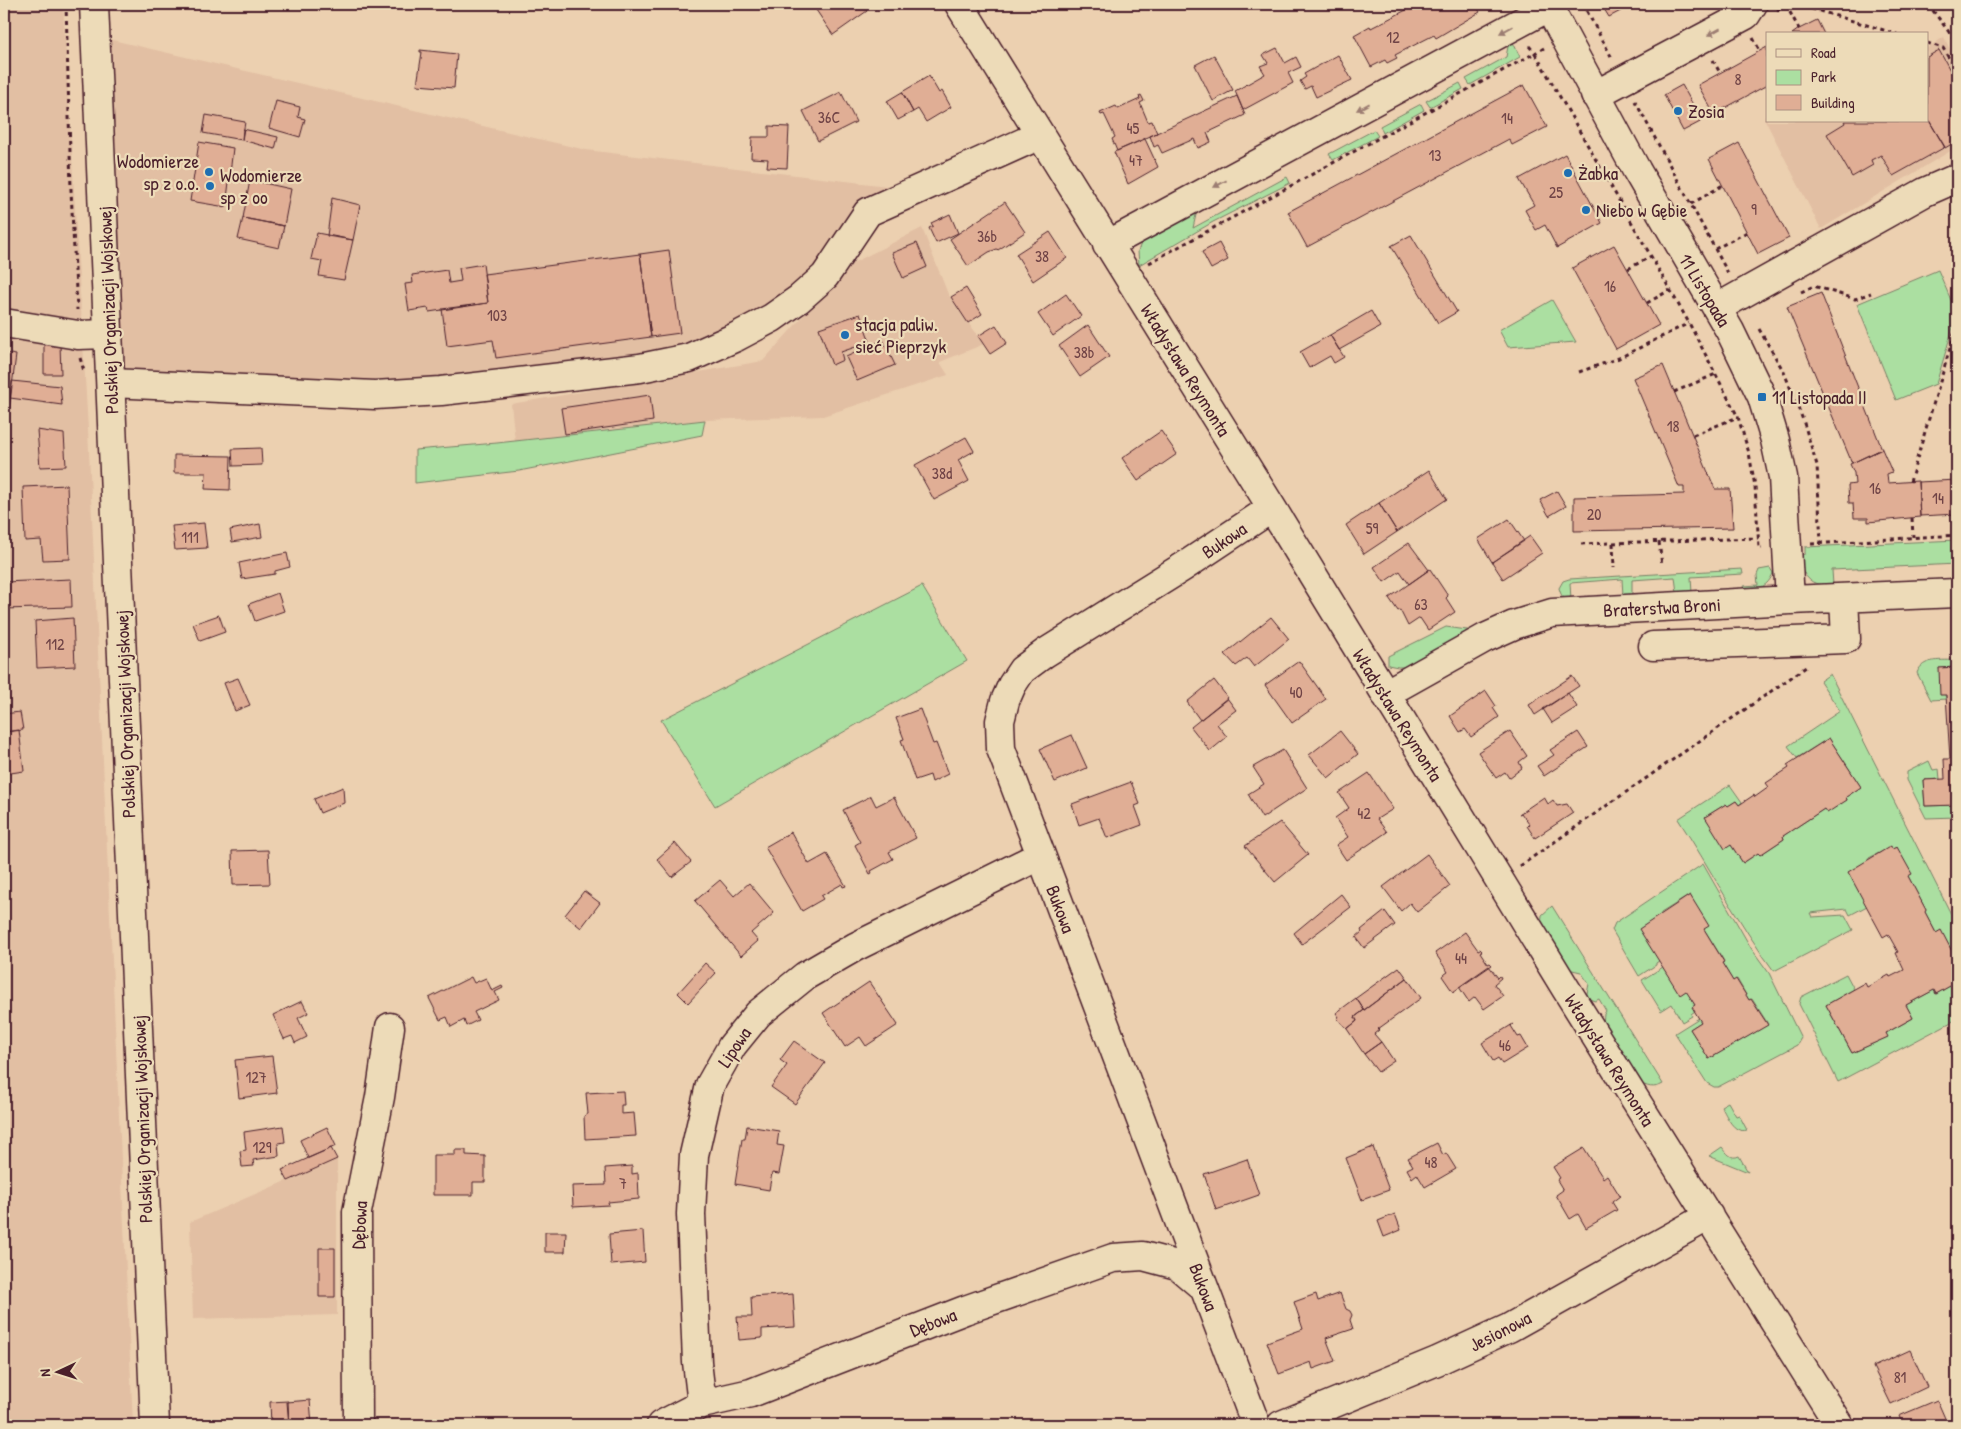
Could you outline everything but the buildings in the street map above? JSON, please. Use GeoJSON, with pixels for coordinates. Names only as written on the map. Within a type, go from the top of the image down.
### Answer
{"type":"FeatureCollection","features":[{"type":"Feature","properties":{"kind":"street","name":"Polskiej Organizacji Wojskowej"},"geometry":{"type":"LineString","coordinates":[[94,4],[155,1425]]}},
{"type":"Feature","properties":{"kind":"street","name":"Władysława Reymonta"},"geometry":{"type":"LineString","coordinates":[[959,4],[1272,508],[1499,880],[1839,1425]]}},
{"type":"Feature","properties":{"kind":"street"},"geometry":{"type":"LineString","coordinates":[[1595,95],[1746,15],[1753,4]]}},
{"type":"Feature","properties":{"kind":"street"},"geometry":{"type":"LineString","coordinates":[[1107,245],[1548,6]]}},
{"type":"Feature","properties":{"kind":"street","name":"11 Listopada"},"geometry":{"type":"LineString","coordinates":[[1548,6],[1664,219],[1717,308],[1762,397],[1775,440],[1784,483],[1790,600]]}},
{"type":"Feature","properties":{"kind":"street"},"geometry":{"type":"LineString","coordinates":[[111,382],[375,395],[441,391],[640,368],[689,358],[772,318],[799,299],[825,276],[868,212],[1040,135]]}},
{"type":"Feature","properties":{"kind":"street"},"geometry":{"type":"LineString","coordinates":[[1717,308],[1925,192],[1957,178]]}},
{"type":"Feature","properties":{"kind":"street"},"geometry":{"type":"LineString","coordinates":[[4,323],[78,335],[109,334]]}},
{"type":"Feature","properties":{"kind":"street","name":"Bukowa"},"geometry":{"type":"LineString","coordinates":[[1256,1425],[1001,749],[1000,721],[1005,701],[1012,685],[1022,670],[1045,653],[1183,568],[1272,508]]}},
{"type":"Feature","properties":{"kind":"street","name":"Braterstwa Broni"},"geometry":{"type":"LineString","coordinates":[[1385,694],[1485,638],[1514,625],[1552,613],[1957,593]]}},
{"type":"Feature","properties":{"kind":"street"},"geometry":{"type":"LineString","coordinates":[[1653,646],[1846,639],[1844,598]]}},
{"type":"Feature","properties":{"kind":"street","name":"Lipowa"},"geometry":{"type":"LineString","coordinates":[[702,1404],[697,1362],[691,1214],[694,1155],[710,1085],[732,1046],[758,1014],[804,976],[855,947],[1040,855]]}},
{"type":"Feature","properties":{"kind":"street","name":"Dębowa"},"geometry":{"type":"LineString","coordinates":[[358,1425],[357,1212],[380,1097],[390,1027]]}},
{"type":"Feature","properties":{"kind":"street","name":"Jesionowa"},"geometry":{"type":"LineString","coordinates":[[1281,1425],[1437,1362],[1509,1328],[1708,1216]]}},
{"type":"Feature","properties":{"kind":"street","name":"Dębowa"},"geometry":{"type":"LineString","coordinates":[[661,1425],[702,1404],[750,1393],[965,1310],[1113,1258],[1143,1256],[1177,1266],[1204,1288]]}},
{"type":"Feature","properties":{"kind":"path"},"geometry":{"type":"LineString","coordinates":[[66,4],[71,190],[80,362],[85,374],[111,382]]}},
{"type":"Feature","properties":{"kind":"path"},"geometry":{"type":"LineString","coordinates":[[1583,4],[1624,79]]}},
{"type":"Feature","properties":{"kind":"path"},"geometry":{"type":"LineString","coordinates":[[1796,4],[1890,32]]}},
{"type":"Feature","properties":{"kind":"path"},"geometry":{"type":"LineString","coordinates":[[1928,4],[1955,40]]}},
{"type":"Feature","properties":{"kind":"path"},"geometry":{"type":"LineString","coordinates":[[1786,5],[1800,30]]}},
{"type":"Feature","properties":{"kind":"path"},"geometry":{"type":"LineString","coordinates":[[1928,43],[1944,48],[1957,72]]}},
{"type":"Feature","properties":{"kind":"path"},"geometry":{"type":"LineString","coordinates":[[1126,275],[1535,53],[1689,323],[1738,417],[1749,453],[1755,486],[1759,548],[1957,535]]}},
{"type":"Feature","properties":{"kind":"path"},"geometry":{"type":"LineString","coordinates":[[1691,204],[1723,186]]}},
{"type":"Feature","properties":{"kind":"path"},"geometry":{"type":"LineString","coordinates":[[1715,249],[1747,232]]}},
{"type":"Feature","properties":{"kind":"path"},"geometry":{"type":"LineString","coordinates":[[1628,269],[1651,256]]}},
{"type":"Feature","properties":{"kind":"path"},"geometry":{"type":"LineString","coordinates":[[1796,295],[1814,286],[1855,299],[1871,293]]}},
{"type":"Feature","properties":{"kind":"path"},"geometry":{"type":"LineString","coordinates":[[1647,303],[1670,290]]}},
{"type":"Feature","properties":{"kind":"path"},"geometry":{"type":"LineString","coordinates":[[1862,296],[1865,301]]}},
{"type":"Feature","properties":{"kind":"path"},"geometry":{"type":"LineString","coordinates":[[1578,372],[1619,358],[1689,323]]}},
{"type":"Feature","properties":{"kind":"path"},"geometry":{"type":"LineString","coordinates":[[1910,482],[1957,325]]}},
{"type":"Feature","properties":{"kind":"path"},"geometry":{"type":"LineString","coordinates":[[1674,392],[1716,374]]}},
{"type":"Feature","properties":{"kind":"path"},"geometry":{"type":"LineString","coordinates":[[1693,435],[1738,417]]}},
{"type":"Feature","properties":{"kind":"path"},"geometry":{"type":"LineString","coordinates":[[1912,518],[1913,537]]}},
{"type":"Feature","properties":{"kind":"path"},"geometry":{"type":"LineString","coordinates":[[1582,544],[1758,538]]}},
{"type":"Feature","properties":{"kind":"path"},"geometry":{"type":"LineString","coordinates":[[1659,542],[1662,565]]}},
{"type":"Feature","properties":{"kind":"path"},"geometry":{"type":"LineString","coordinates":[[1613,543],[1614,568]]}},
{"type":"Feature","properties":{"kind":"path"},"geometry":{"type":"LineString","coordinates":[[1499,880],[1813,662]]}},
{"type":"Feature","properties":{"kind":"shaded area"},"geometry":{"type":"Polygon","coordinates":[[[4,4],[63,4],[88,429],[133,1425],[4,1425],[4,4]]]}},
{"type":"Feature","properties":{"kind":"shaded area"},"geometry":{"type":"Polygon","coordinates":[[[1944,37],[1957,64],[1957,147],[1821,229],[1766,122],[1928,122],[1928,47],[1944,37]]]}},
{"type":"Feature","properties":{"kind":"shaded area"},"geometry":{"type":"Polygon","coordinates":[[[108,39],[586,150],[904,188],[736,337],[441,391],[120,383],[108,39]]]}},
{"type":"Feature","properties":{"kind":"shaded area"},"geometry":{"type":"Polygon","coordinates":[[[922,228],[948,294],[984,344],[940,362],[948,375],[823,416],[705,420],[515,441],[511,404],[763,361],[849,265],[922,228]]]}},
{"type":"Feature","properties":{"kind":"shaded area"},"geometry":{"type":"Polygon","coordinates":[[[337,1159],[337,1315],[193,1319],[190,1222],[337,1159]]]}},
{"type":"Feature","properties":{"kind":"green space"},"geometry":{"type":"Polygon","coordinates":[[[1510,36],[1520,57],[1470,85],[1466,79],[1506,57],[1510,36]]]}},
{"type":"Feature","properties":{"kind":"green space"},"geometry":{"type":"Polygon","coordinates":[[[1460,83],[1463,89],[1430,107],[1426,101],[1460,83]]]}},
{"type":"Feature","properties":{"kind":"green space"},"geometry":{"type":"Polygon","coordinates":[[[1421,104],[1424,110],[1383,133],[1380,126],[1421,104]]]}},
{"type":"Feature","properties":{"kind":"green space"},"geometry":{"type":"Polygon","coordinates":[[[1374,130],[1378,136],[1333,160],[1329,154],[1374,130]]]}},
{"type":"Feature","properties":{"kind":"green space"},"geometry":{"type":"Polygon","coordinates":[[[1287,177],[1290,183],[1213,222],[1139,265],[1138,251],[1143,238],[1198,206],[1193,228],[1287,177]]]}},
{"type":"Feature","properties":{"kind":"green space"},"geometry":{"type":"Polygon","coordinates":[[[1938,270],[1957,314],[1936,384],[1896,400],[1857,304],[1938,270]]]}},
{"type":"Feature","properties":{"kind":"green space"},"geometry":{"type":"Polygon","coordinates":[[[1552,300],[1576,342],[1508,347],[1499,330],[1552,300]]]}},
{"type":"Feature","properties":{"kind":"green space"},"geometry":{"type":"Polygon","coordinates":[[[705,420],[702,435],[519,471],[415,483],[415,450],[705,420]]]}},
{"type":"Feature","properties":{"kind":"green space"},"geometry":{"type":"Polygon","coordinates":[[[1957,540],[1957,564],[1832,570],[1833,585],[1818,584],[1808,579],[1797,555],[1805,554],[1805,547],[1957,540]]]}},
{"type":"Feature","properties":{"kind":"green space"},"geometry":{"type":"Polygon","coordinates":[[[1770,568],[1773,573],[1771,578],[1762,587],[1744,589],[1743,586],[1758,585],[1757,575],[1759,570],[1770,568]]]}},
{"type":"Feature","properties":{"kind":"green space"},"geometry":{"type":"Polygon","coordinates":[[[1742,569],[1743,574],[1691,577],[1692,593],[1677,593],[1675,577],[1632,580],[1632,595],[1623,596],[1622,579],[1570,583],[1571,600],[1563,597],[1559,588],[1563,581],[1569,579],[1742,569]]]}},
{"type":"Feature","properties":{"kind":"green space"},"geometry":{"type":"Polygon","coordinates":[[[922,586],[967,661],[715,806],[661,720],[922,586]]]}},
{"type":"Feature","properties":{"kind":"green space"},"geometry":{"type":"Polygon","coordinates":[[[1446,627],[1474,631],[1408,667],[1388,665],[1388,656],[1446,627]]]}},
{"type":"Feature","properties":{"kind":"green space"},"geometry":{"type":"Polygon","coordinates":[[[1957,660],[1957,667],[1939,668],[1946,699],[1931,700],[1917,673],[1920,668],[1928,662],[1957,660]]]}},
{"type":"Feature","properties":{"kind":"green space"},"geometry":{"type":"Polygon","coordinates":[[[1830,674],[1951,914],[1957,911],[1957,961],[1941,931],[1936,933],[1908,876],[1897,847],[1892,849],[1891,847],[1869,858],[1867,906],[1850,915],[1847,909],[1810,913],[1812,917],[1845,915],[1853,930],[1774,971],[1748,934],[1678,819],[1730,785],[1742,802],[1739,805],[1736,801],[1728,806],[1726,804],[1705,817],[1731,845],[1743,863],[1758,853],[1760,855],[1784,839],[1783,836],[1824,809],[1847,800],[1846,797],[1861,787],[1829,738],[1797,758],[1788,746],[1840,711],[1820,681],[1830,674]]]}},
{"type":"Feature","properties":{"kind":"green space"},"geometry":{"type":"Polygon","coordinates":[[[1929,761],[1933,770],[1939,769],[1940,779],[1923,780],[1925,806],[1957,805],[1957,817],[1926,818],[1907,780],[1907,772],[1929,761]]]}},
{"type":"Feature","properties":{"kind":"green space"},"geometry":{"type":"Polygon","coordinates":[[[1703,864],[1751,948],[1769,973],[1801,1038],[1797,1045],[1718,1087],[1707,1083],[1675,1033],[1699,1018],[1701,1022],[1690,1029],[1709,1059],[1768,1024],[1752,999],[1749,1000],[1737,979],[1733,981],[1722,963],[1724,961],[1704,929],[1690,895],[1661,913],[1659,961],[1639,976],[1612,930],[1615,923],[1703,864]]]}},
{"type":"Feature","properties":{"kind":"green space"},"geometry":{"type":"Polygon","coordinates":[[[1552,906],[1663,1084],[1650,1087],[1638,1082],[1603,1025],[1606,1011],[1599,999],[1595,1001],[1586,998],[1589,984],[1581,972],[1568,969],[1541,926],[1542,915],[1552,906]]]}},
{"type":"Feature","properties":{"kind":"green space"},"geometry":{"type":"Polygon","coordinates":[[[1663,967],[1684,987],[1692,998],[1695,1011],[1691,1014],[1692,1016],[1682,1022],[1672,1004],[1661,1011],[1642,980],[1663,967]]]}},
{"type":"Feature","properties":{"kind":"green space"},"geometry":{"type":"Polygon","coordinates":[[[1846,974],[1854,989],[1826,1005],[1852,1053],[1887,1037],[1886,1033],[1913,1018],[1906,1005],[1934,990],[1936,994],[1957,982],[1957,1019],[1838,1082],[1799,1004],[1801,997],[1846,974]]]}},
{"type":"Feature","properties":{"kind":"green space"},"geometry":{"type":"Polygon","coordinates":[[[1728,1102],[1736,1116],[1739,1115],[1747,1130],[1742,1131],[1731,1123],[1721,1106],[1728,1102]]]}},
{"type":"Feature","properties":{"kind":"green space"},"geometry":{"type":"Polygon","coordinates":[[[1722,1147],[1727,1154],[1734,1157],[1739,1156],[1748,1172],[1709,1156],[1722,1147]]]}},
{"type":"Feature","properties":{"kind":"place","name":"Zosia"},"geometry":{"type":"Point","coordinates":[1678,111]}},
{"type":"Feature","properties":{"kind":"place","name":"Wodomierze sp z o.o."},"geometry":{"type":"Point","coordinates":[209,172]}},
{"type":"Feature","properties":{"kind":"place","name":"Żabka"},"geometry":{"type":"Point","coordinates":[1568,173]}},
{"type":"Feature","properties":{"kind":"place","name":"Wodomierze sp z oo"},"geometry":{"type":"Point","coordinates":[210,186]}},
{"type":"Feature","properties":{"kind":"place","name":"Niebo w Gębie"},"geometry":{"type":"Point","coordinates":[1586,210]}},
{"type":"Feature","properties":{"kind":"place","name":"stacja paliw. sieć Pieprzyk"},"geometry":{"type":"Point","coordinates":[845,335]}},
{"type":"Feature","properties":{"kind":"place","name":"11 Listopada II"},"geometry":{"type":"Point","coordinates":[1762,397]}}]}
